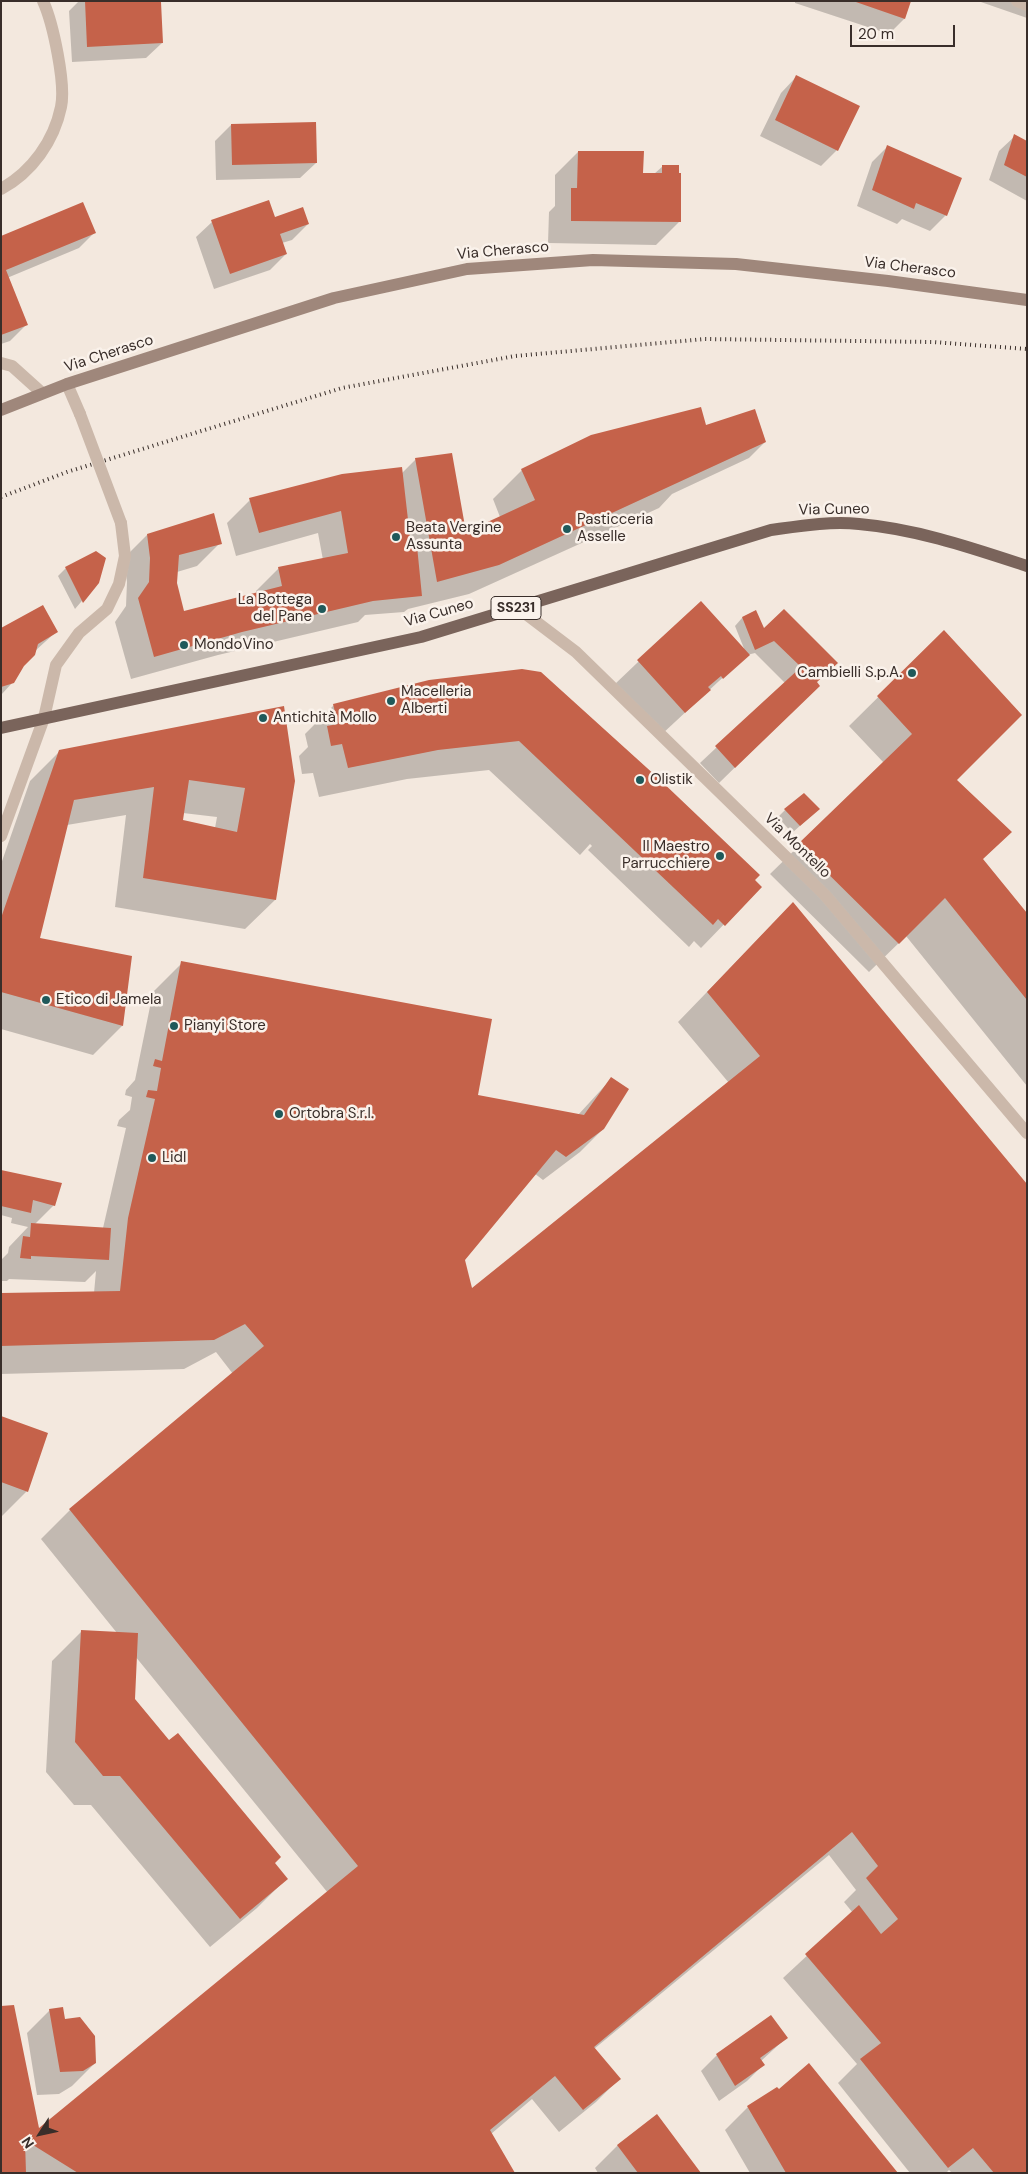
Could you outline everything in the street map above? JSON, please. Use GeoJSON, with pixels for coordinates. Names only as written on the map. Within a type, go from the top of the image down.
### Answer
{"type":"FeatureCollection","features":[{"type":"Feature","properties":{"kind":"main road","name":"Via Cherasco"},"geometry":{"type":"LineString","coordinates":[[1,410],[67,384],[334,298],[468,269],[593,260],[736,264],[888,280],[1027,300]]}},
{"type":"Feature","properties":{"kind":"main road","name":"Via Cuneo"},"geometry":{"type":"LineString","coordinates":[[1,728],[421,637],[771,530],[814,524],[858,523],[947,540],[1027,566]]}},
{"type":"Feature","properties":{"kind":"street"},"geometry":{"type":"LineString","coordinates":[[1,189],[14,182],[27,170],[50,142],[62,106],[58,51],[44,1]]}},
{"type":"Feature","properties":{"kind":"street"},"geometry":{"type":"LineString","coordinates":[[1017,1],[1027,5]]}},
{"type":"Feature","properties":{"kind":"street"},"geometry":{"type":"LineString","coordinates":[[1,363],[12,366],[42,393]]}},
{"type":"Feature","properties":{"kind":"street"},"geometry":{"type":"LineString","coordinates":[[1,836],[44,718],[56,664],[79,633],[107,608],[119,584],[125,556],[121,523],[67,384]]}},
{"type":"Feature","properties":{"kind":"street","name":"Via Montello"},"geometry":{"type":"LineString","coordinates":[[518,608],[576,652],[825,895],[1025,1126]]}},
{"type":"Feature","properties":{"kind":"building"},"geometry":{"type":"Polygon","coordinates":[[[85,1],[161,2],[163,43],[87,47],[85,1]]]}},
{"type":"Feature","properties":{"kind":"building"},"geometry":{"type":"Polygon","coordinates":[[[853,1],[911,1],[905,19],[853,1]]]}},
{"type":"Feature","properties":{"kind":"building"},"geometry":{"type":"Polygon","coordinates":[[[796,75],[860,106],[838,151],[775,120],[796,75]]]}},
{"type":"Feature","properties":{"kind":"building"},"geometry":{"type":"Polygon","coordinates":[[[316,122],[317,163],[232,165],[231,124],[316,122]]]}},
{"type":"Feature","properties":{"kind":"building"},"geometry":{"type":"Polygon","coordinates":[[[1014,134],[1027,141],[1027,177],[1004,165],[1014,134]]]}},
{"type":"Feature","properties":{"kind":"building"},"geometry":{"type":"Polygon","coordinates":[[[887,145],[962,178],[947,216],[916,203],[914,209],[872,190],[887,145]]]}},
{"type":"Feature","properties":{"kind":"building"},"geometry":{"type":"Polygon","coordinates":[[[578,151],[644,151],[643,173],[662,173],[662,165],[679,165],[679,173],[681,173],[681,222],[571,221],[571,188],[577,188],[578,151]]]}},
{"type":"Feature","properties":{"kind":"building"},"geometry":{"type":"Polygon","coordinates":[[[269,200],[275,217],[303,207],[309,224],[280,234],[287,254],[230,274],[211,220],[269,200]]]}},
{"type":"Feature","properties":{"kind":"building"},"geometry":{"type":"Polygon","coordinates":[[[83,202],[96,233],[6,270],[28,325],[1,335],[1,236],[83,202]]]}},
{"type":"Feature","properties":{"kind":"building"},"geometry":{"type":"Polygon","coordinates":[[[701,407],[706,425],[755,409],[766,442],[499,565],[437,582],[415,458],[452,453],[466,532],[535,500],[521,469],[591,435],[701,407]]]}},
{"type":"Feature","properties":{"kind":"building"},"geometry":{"type":"Polygon","coordinates":[[[402,467],[411,546],[417,546],[422,596],[373,601],[242,632],[154,657],[138,598],[149,582],[150,558],[147,534],[214,513],[222,544],[179,555],[177,583],[184,611],[282,586],[278,567],[348,553],[341,511],[259,533],[249,498],[342,474],[402,467]]]}},
{"type":"Feature","properties":{"kind":"building"},"geometry":{"type":"Polygon","coordinates":[[[96,551],[106,558],[99,583],[83,603],[65,567],[96,551]]]}},
{"type":"Feature","properties":{"kind":"building"},"geometry":{"type":"Polygon","coordinates":[[[701,601],[750,655],[723,679],[721,676],[708,687],[711,690],[685,713],[637,660],[701,601]]]}},
{"type":"Feature","properties":{"kind":"building"},"geometry":{"type":"Polygon","coordinates":[[[43,605],[58,632],[38,644],[35,655],[24,666],[14,683],[1,687],[1,628],[43,605]]]}},
{"type":"Feature","properties":{"kind":"building"},"geometry":{"type":"Polygon","coordinates":[[[784,609],[838,663],[817,682],[820,686],[735,768],[715,746],[801,667],[774,641],[755,650],[742,617],[756,610],[764,628],[784,609]]]}},
{"type":"Feature","properties":{"kind":"building"},"geometry":{"type":"Polygon","coordinates":[[[944,630],[1022,715],[957,780],[1012,832],[983,859],[1027,913],[1027,1000],[945,898],[899,944],[798,844],[912,734],[877,696],[944,630]]]}},
{"type":"Feature","properties":{"kind":"building"},"geometry":{"type":"Polygon","coordinates":[[[522,669],[541,672],[657,777],[760,875],[755,880],[762,887],[725,926],[718,919],[713,925],[519,741],[438,750],[348,768],[342,744],[331,746],[327,726],[338,724],[333,704],[429,680],[522,669]]]}},
{"type":"Feature","properties":{"kind":"building"},"geometry":{"type":"Polygon","coordinates":[[[284,706],[295,781],[276,900],[143,878],[154,787],[74,800],[40,938],[132,956],[123,1026],[1,992],[1,918],[59,750],[284,706]],[[189,780],[183,820],[237,832],[245,788],[189,780]]]}},
{"type":"Feature","properties":{"kind":"building"},"geometry":{"type":"Polygon","coordinates":[[[804,793],[820,809],[800,826],[784,809],[804,793]]]}},
{"type":"Feature","properties":{"kind":"building"},"geometry":{"type":"Polygon","coordinates":[[[793,902],[1027,1184],[1027,2173],[994,2173],[973,2148],[948,2168],[860,2059],[881,2043],[805,1954],[859,1905],[881,1934],[898,1919],[866,1878],[878,1866],[852,1832],[594,2047],[621,2079],[583,2110],[555,2076],[490,2130],[515,2173],[78,2173],[25,2140],[26,2173],[1,2173],[1,2006],[14,2005],[39,2128],[358,1866],[69,1509],[264,1346],[245,1324],[214,1340],[1,1346],[1,1293],[120,1291],[128,1218],[155,1099],[146,1097],[148,1090],[157,1091],[161,1068],[153,1066],[155,1059],[162,1061],[181,961],[492,1019],[478,1095],[584,1115],[611,1077],[629,1089],[604,1129],[566,1157],[556,1150],[465,1260],[472,1288],[760,1056],[707,992],[793,902]]]}},
{"type":"Feature","properties":{"kind":"building"},"geometry":{"type":"Polygon","coordinates":[[[1,1170],[62,1183],[55,1206],[33,1200],[31,1213],[1,1206],[1,1170]]]}},
{"type":"Feature","properties":{"kind":"building"},"geometry":{"type":"Polygon","coordinates":[[[31,1223],[111,1228],[109,1260],[31,1256],[31,1259],[20,1258],[23,1236],[30,1237],[31,1223]]]}},
{"type":"Feature","properties":{"kind":"building"},"geometry":{"type":"Polygon","coordinates":[[[1,1416],[48,1433],[28,1492],[1,1482],[1,1416]]]}},
{"type":"Feature","properties":{"kind":"building"},"geometry":{"type":"Polygon","coordinates":[[[81,1630],[138,1633],[135,1699],[169,1740],[178,1733],[281,1857],[275,1863],[288,1879],[240,1919],[120,1776],[103,1776],[75,1742],[81,1630]]]}},
{"type":"Feature","properties":{"kind":"building"},"geometry":{"type":"Polygon","coordinates":[[[63,2007],[65,2019],[80,2017],[95,2036],[96,2063],[83,2071],[60,2072],[49,2009],[63,2007]]]}},
{"type":"Feature","properties":{"kind":"building"},"geometry":{"type":"Polygon","coordinates":[[[771,2015],[788,2038],[760,2058],[765,2065],[735,2086],[716,2054],[771,2015]]]}},
{"type":"Feature","properties":{"kind":"building"},"geometry":{"type":"Polygon","coordinates":[[[809,2063],[898,2173],[786,2173],[747,2106],[777,2087],[779,2089],[809,2063]]]}},
{"type":"Feature","properties":{"kind":"building"},"geometry":{"type":"Polygon","coordinates":[[[657,2114],[701,2173],[638,2173],[617,2145],[657,2114]]]}},
{"type":"Feature","properties":{"kind":"railway"},"geometry":{"type":"LineString","coordinates":[[1,497],[67,472],[342,388],[515,356],[705,339],[933,342],[1027,349]]}},
{"type":"Feature","properties":{"kind":"place","name":"Pasticceria Asselle"},"geometry":{"type":"Point","coordinates":[567,529]}},
{"type":"Feature","properties":{"kind":"place","name":"Beata Vergine Assunta"},"geometry":{"type":"Point","coordinates":[396,537]}},
{"type":"Feature","properties":{"kind":"place","name":"La Bottega del Pane"},"geometry":{"type":"Point","coordinates":[322,609]}},
{"type":"Feature","properties":{"kind":"place","name":"MondoVino"},"geometry":{"type":"Point","coordinates":[184,645]}},
{"type":"Feature","properties":{"kind":"place","name":"Cambielli S.p.A."},"geometry":{"type":"Point","coordinates":[912,673]}},
{"type":"Feature","properties":{"kind":"place","name":"Macelleria Alberti"},"geometry":{"type":"Point","coordinates":[391,701]}},
{"type":"Feature","properties":{"kind":"place","name":"Antichità Mollo"},"geometry":{"type":"Point","coordinates":[263,718]}},
{"type":"Feature","properties":{"kind":"place","name":"Olistik"},"geometry":{"type":"Point","coordinates":[640,780]}},
{"type":"Feature","properties":{"kind":"place","name":"Il Maestro Parrucchiere"},"geometry":{"type":"Point","coordinates":[720,856]}},
{"type":"Feature","properties":{"kind":"place","name":"Etico di Jamela"},"geometry":{"type":"Point","coordinates":[46,1000]}},
{"type":"Feature","properties":{"kind":"place","name":"Pianyi Store"},"geometry":{"type":"Point","coordinates":[174,1026]}},
{"type":"Feature","properties":{"kind":"place","name":"Ortobra S.r.l."},"geometry":{"type":"Point","coordinates":[279,1114]}},
{"type":"Feature","properties":{"kind":"place","name":"Lidl"},"geometry":{"type":"Point","coordinates":[152,1158]}}]}
